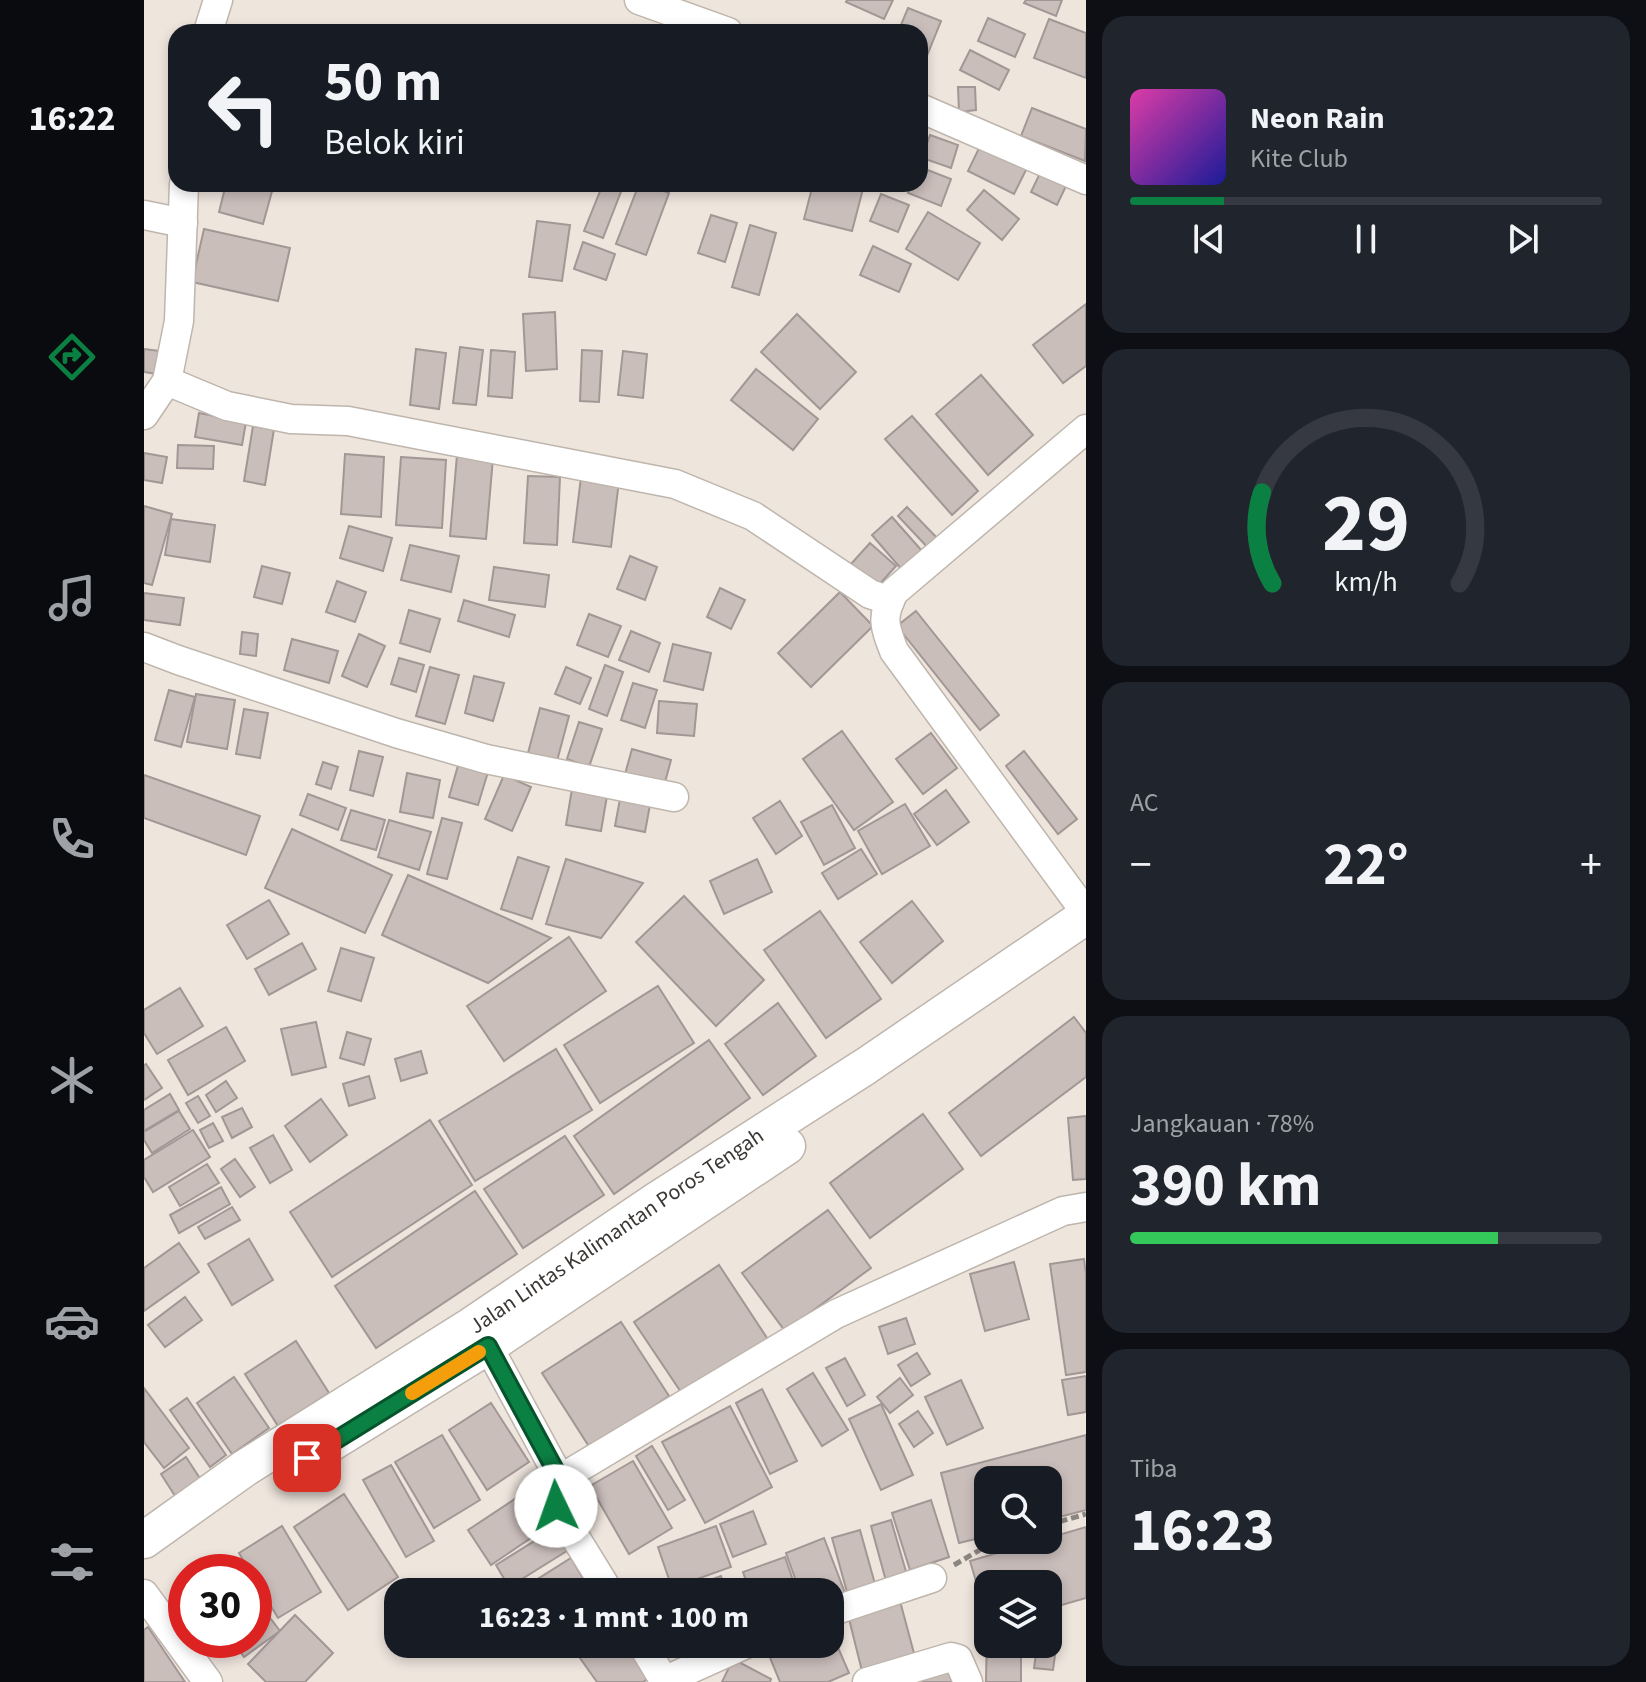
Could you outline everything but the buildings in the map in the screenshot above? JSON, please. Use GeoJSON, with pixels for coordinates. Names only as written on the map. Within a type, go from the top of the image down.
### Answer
{"type":"FeatureCollection","features":[{"type":"Feature","properties":{"kind":"main road","name":"Jalan Lintas Kalimantan Poros Tengah"},"geometry":{"type":"LineString","coordinates":[[144,1540],[245,1468],[471,1326],[656,1201],[866,1066],[1086,914]]}},
{"type":"Feature","properties":{"kind":"main road","name":"Jalan Lintas Kalimantan Poros Tengah"},"geometry":{"type":"LineString","coordinates":[[144,1565],[255,1490],[488,1346],[1003,1001],[1086,942]]}},
{"type":"Feature","properties":{"kind":"street"},"geometry":{"type":"LineString","coordinates":[[210,24],[218,0]]}},
{"type":"Feature","properties":{"kind":"street"},"geometry":{"type":"LineString","coordinates":[[639,0],[706,24]]}},
{"type":"Feature","properties":{"kind":"street"},"geometry":{"type":"LineString","coordinates":[[928,111],[1086,180]]}},
{"type":"Feature","properties":{"kind":"street"},"geometry":{"type":"LineString","coordinates":[[144,415],[167,381],[179,321],[184,192]]}},
{"type":"Feature","properties":{"kind":"street"},"geometry":{"type":"LineString","coordinates":[[144,215],[183,223]]}},
{"type":"Feature","properties":{"kind":"street"},"geometry":{"type":"LineString","coordinates":[[167,381],[227,406],[291,419],[348,421],[675,484],[753,516],[870,594],[890,601]]}},
{"type":"Feature","properties":{"kind":"street"},"geometry":{"type":"LineString","coordinates":[[1086,429],[894,592],[885,608],[885,628],[894,651],[1086,914]]}},
{"type":"Feature","properties":{"kind":"street"},"geometry":{"type":"LineString","coordinates":[[144,647],[381,728],[486,759],[674,797]]}},
{"type":"Feature","properties":{"kind":"street"},"geometry":{"type":"LineString","coordinates":[[600,1578],[556,1506],[560,1479],[836,1314],[1063,1211],[1086,1207]]}},
{"type":"Feature","properties":{"kind":"street"},"geometry":{"type":"LineString","coordinates":[[488,1346],[560,1479]]}},
{"type":"Feature","properties":{"kind":"street"},"geometry":{"type":"LineString","coordinates":[[844,1607],[932,1578]]}},
{"type":"Feature","properties":{"kind":"street"},"geometry":{"type":"LineString","coordinates":[[144,1594],[208,1682]]}},
{"type":"Feature","properties":{"kind":"street"},"geometry":{"type":"LineString","coordinates":[[867,1682],[951,1657],[962,1664],[968,1682]]}},
{"type":"Feature","properties":{"kind":"street"},"geometry":{"type":"LineString","coordinates":[[651,1658],[665,1681],[715,1658]]}},
{"type":"Feature","properties":{"kind":"path"},"geometry":{"type":"LineString","coordinates":[[1062,1521],[1086,1514]]}},
{"type":"Feature","properties":{"kind":"path"},"geometry":{"type":"LineString","coordinates":[[932,1578],[974,1553]]}},
{"type":"Feature","properties":{"kind":"slow traffic"},"geometry":{"type":"LineString","coordinates":[[412,1393],[479,1352]]}},
{"type":"Feature","properties":{"kind":"route"},"geometry":{"type":"LineString","coordinates":[[307,1458],[488,1346],[560,1479],[556,1506]]}}]}
